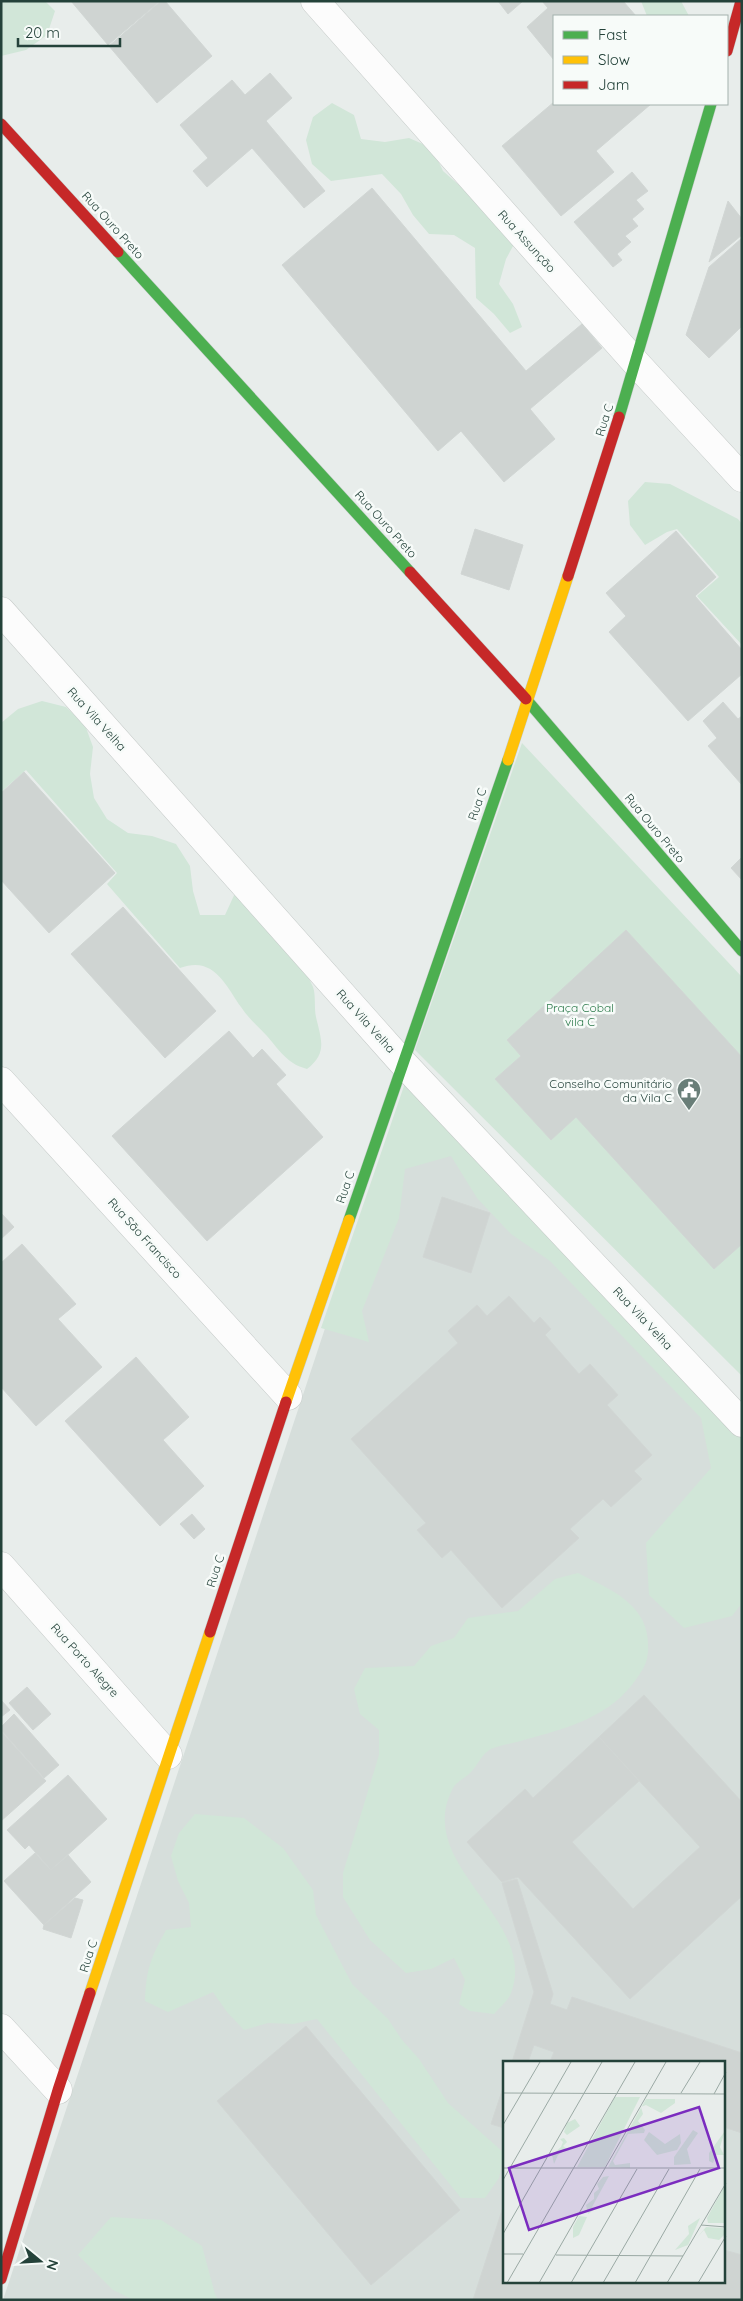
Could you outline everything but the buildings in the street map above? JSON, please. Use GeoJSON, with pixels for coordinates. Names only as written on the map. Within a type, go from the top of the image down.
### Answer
{"type":"FeatureCollection","features":[{"type":"Feature","properties":{"kind":"street","name":"Rua Assunção"},"geometry":{"type":"LineString","coordinates":[[315,1],[636,364],[742,478]]}},
{"type":"Feature","properties":{"kind":"street"},"geometry":{"type":"LineString","coordinates":[[728,47],[741,1]]}},
{"type":"Feature","properties":{"kind":"street","name":"Rua C"},"geometry":{"type":"LineString","coordinates":[[1,2279],[58,2090],[168,1755],[402,1062],[528,701],[636,364],[712,105]]}},
{"type":"Feature","properties":{"kind":"street","name":"Rua Ouro Preto"},"geometry":{"type":"LineString","coordinates":[[1,124],[528,701],[742,951]]}},
{"type":"Feature","properties":{"kind":"street","name":"Rua Vila Velha"},"geometry":{"type":"LineString","coordinates":[[1,611],[402,1062],[742,1423]]}},
{"type":"Feature","properties":{"kind":"street","name":"Rua São Francisco"},"geometry":{"type":"LineString","coordinates":[[1,1081],[288,1396]]}},
{"type":"Feature","properties":{"kind":"street","name":"Rua Porto Alegre"},"geometry":{"type":"LineString","coordinates":[[1,1566],[168,1755]]}},
{"type":"Feature","properties":{"kind":"street"},"geometry":{"type":"LineString","coordinates":[[1,2028],[58,2090]]}},
{"type":"Feature","properties":{"kind":"shaded area"},"geometry":{"type":"Polygon","coordinates":[[[404,1090],[742,1446],[742,2300],[3,2300],[404,1090]]]}},
{"type":"Feature","properties":{"kind":"green space"},"geometry":{"type":"Polygon","coordinates":[[[1,1],[45,1],[55,11],[47,35],[26,50],[1,56],[1,1]]]}},
{"type":"Feature","properties":{"kind":"green space"},"geometry":{"type":"Polygon","coordinates":[[[641,1],[681,1],[688,15],[647,15],[641,1]]]}},
{"type":"Feature","properties":{"kind":"green space"},"geometry":{"type":"Polygon","coordinates":[[[332,103],[354,115],[361,139],[385,142],[409,138],[432,148],[443,171],[518,237],[506,259],[499,284],[513,304],[522,327],[510,333],[494,314],[476,298],[475,248],[454,235],[429,234],[413,215],[401,194],[382,174],[331,181],[312,164],[306,140],[313,117],[332,103]]]}},
{"type":"Feature","properties":{"kind":"green space"},"geometry":{"type":"Polygon","coordinates":[[[645,482],[670,484],[738,519],[742,524],[742,645],[697,596],[719,577],[677,529],[667,532],[645,545],[630,525],[628,501],[645,482]]]}},
{"type":"Feature","properties":{"kind":"green space"},"geometry":{"type":"Polygon","coordinates":[[[42,701],[66,707],[85,725],[93,747],[90,774],[94,798],[107,819],[128,833],[152,836],[176,844],[190,866],[193,891],[200,915],[225,915],[236,891],[279,936],[298,960],[313,987],[315,1013],[321,1039],[318,1057],[307,1069],[295,1064],[282,1054],[247,1015],[218,975],[202,966],[192,965],[180,968],[107,884],[117,873],[26,770],[1,792],[1,723],[18,709],[42,701]]]}},
{"type":"Feature","properties":{"kind":"green space","name":"Praça Cobal vila C"},"geometry":{"type":"Polygon","coordinates":[[[522,743],[742,977],[742,1376],[415,1050],[522,743]]]}},
{"type":"Feature","properties":{"kind":"green space"},"geometry":{"type":"Polygon","coordinates":[[[405,1083],[742,1438],[742,1603],[732,1616],[684,1628],[649,1595],[646,1543],[711,1468],[701,1418],[550,1261],[511,1234],[477,1198],[451,1156],[405,1169],[399,1218],[362,1311],[369,1342],[321,1328],[405,1083]]]}},
{"type":"Feature","properties":{"kind":"green space"},"geometry":{"type":"Polygon","coordinates":[[[578,1573],[616,1593],[636,1611],[643,1622],[647,1635],[647,1659],[642,1671],[626,1691],[601,1712],[556,1731],[491,1749],[452,1790],[445,1818],[449,1843],[461,1868],[495,1916],[508,1941],[515,1966],[510,1996],[494,2014],[470,2011],[459,2004],[465,1980],[454,1958],[431,1969],[406,1973],[370,1940],[343,1897],[343,1873],[379,1755],[379,1730],[360,1714],[354,1689],[365,1668],[414,1666],[431,1646],[454,1638],[468,1618],[518,1611],[555,1579],[578,1573]]]}},
{"type":"Feature","properties":{"kind":"green space"},"geometry":{"type":"Polygon","coordinates":[[[195,1814],[244,1818],[283,1848],[313,1890],[316,1915],[352,1984],[388,2019],[402,2040],[419,2059],[448,2103],[503,2152],[499,2178],[485,2198],[461,2198],[317,2019],[293,2024],[268,2023],[244,2030],[227,2012],[213,1992],[168,2012],[145,2001],[150,1964],[166,1930],[191,1927],[189,1903],[178,1881],[171,1856],[179,1833],[195,1814]]]}},
{"type":"Feature","properties":{"kind":"green space"},"geometry":{"type":"Polygon","coordinates":[[[111,2217],[161,2220],[202,2246],[218,2300],[134,2300],[113,2290],[78,2255],[111,2217]]]}},
{"type":"Feature","properties":{"kind":"traffic: fast"},"geometry":{"type":"LineString","coordinates":[[619,417],[711,105]]}},
{"type":"Feature","properties":{"kind":"traffic: fast"},"geometry":{"type":"LineString","coordinates":[[118,252],[410,572]]}},
{"type":"Feature","properties":{"kind":"traffic: fast"},"geometry":{"type":"LineString","coordinates":[[526,699],[742,951]]}},
{"type":"Feature","properties":{"kind":"traffic: fast"},"geometry":{"type":"LineString","coordinates":[[349,1220],[508,760]]}},
{"type":"Feature","properties":{"kind":"traffic: slow"},"geometry":{"type":"LineString","coordinates":[[508,760],[568,576]]}},
{"type":"Feature","properties":{"kind":"traffic: slow"},"geometry":{"type":"LineString","coordinates":[[286,1402],[349,1220]]}},
{"type":"Feature","properties":{"kind":"traffic: slow"},"geometry":{"type":"LineString","coordinates":[[90,1993],[210,1632]]}},
{"type":"Feature","properties":{"kind":"traffic: jam"},"geometry":{"type":"LineString","coordinates":[[728,47],[741,1]]}},
{"type":"Feature","properties":{"kind":"traffic: jam"},"geometry":{"type":"LineString","coordinates":[[1,124],[118,252]]}},
{"type":"Feature","properties":{"kind":"traffic: jam"},"geometry":{"type":"LineString","coordinates":[[568,576],[619,417]]}},
{"type":"Feature","properties":{"kind":"traffic: jam"},"geometry":{"type":"LineString","coordinates":[[410,572],[526,699]]}},
{"type":"Feature","properties":{"kind":"traffic: jam"},"geometry":{"type":"LineString","coordinates":[[210,1632],[286,1402]]}},
{"type":"Feature","properties":{"kind":"traffic: jam"},"geometry":{"type":"LineString","coordinates":[[1,2279],[58,2090],[90,1993]]}},
{"type":"Feature","properties":{"kind":"place","name":"Conselho Comunitário da Vila C"},"geometry":{"type":"Point","coordinates":[689,1111]}}]}
